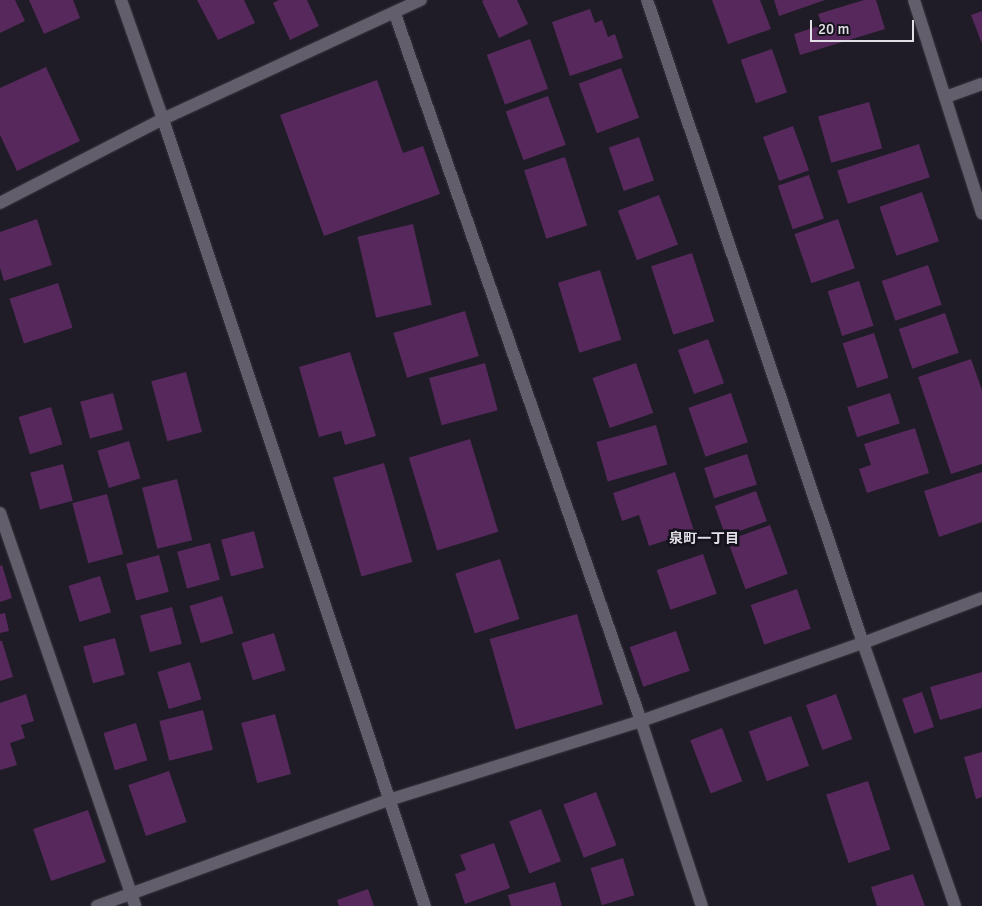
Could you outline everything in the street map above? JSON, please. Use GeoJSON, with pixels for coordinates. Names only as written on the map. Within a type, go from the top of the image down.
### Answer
{"type":"FeatureCollection","features":[{"type":"Feature","properties":{"kind":"street"},"geometry":{"type":"LineString","coordinates":[[121,0],[163,119],[425,906]]}},
{"type":"Feature","properties":{"kind":"street"},"geometry":{"type":"LineString","coordinates":[[0,203],[163,119],[395,14],[421,0]]}},
{"type":"Feature","properties":{"kind":"street"},"geometry":{"type":"LineString","coordinates":[[647,0],[863,643],[955,906]]}},
{"type":"Feature","properties":{"kind":"street"},"geometry":{"type":"LineString","coordinates":[[914,0],[982,213]]}},
{"type":"Feature","properties":{"kind":"street"},"geometry":{"type":"LineString","coordinates":[[395,14],[641,721],[702,906]]}},
{"type":"Feature","properties":{"kind":"street"},"geometry":{"type":"LineString","coordinates":[[946,97],[982,84]]}},
{"type":"Feature","properties":{"kind":"street"},"geometry":{"type":"LineString","coordinates":[[0,513],[134,900]]}},
{"type":"Feature","properties":{"kind":"street"},"geometry":{"type":"LineString","coordinates":[[97,906],[134,900],[389,800],[641,721],[863,643],[982,598]]}},
{"type":"Feature","properties":{"kind":"building"},"geometry":{"type":"Polygon","coordinates":[[[0,0],[15,0],[25,21],[0,33],[0,0]]]}},
{"type":"Feature","properties":{"kind":"building"},"geometry":{"type":"Polygon","coordinates":[[[29,0],[73,0],[80,18],[44,34],[29,0]]]}},
{"type":"Feature","properties":{"kind":"building"},"geometry":{"type":"Polygon","coordinates":[[[197,0],[244,0],[255,23],[218,40],[197,0]]]}},
{"type":"Feature","properties":{"kind":"building"},"geometry":{"type":"Polygon","coordinates":[[[279,0],[307,0],[319,26],[290,40],[273,3],[279,0]]]}},
{"type":"Feature","properties":{"kind":"building"},"geometry":{"type":"Polygon","coordinates":[[[517,0],[528,24],[499,38],[482,1],[517,0]]]}},
{"type":"Feature","properties":{"kind":"building"},"geometry":{"type":"Polygon","coordinates":[[[712,0],[760,0],[771,29],[728,44],[712,0]]]}},
{"type":"Feature","properties":{"kind":"building"},"geometry":{"type":"Polygon","coordinates":[[[774,0],[825,0],[779,16],[774,0]]]}},
{"type":"Feature","properties":{"kind":"building"},"geometry":{"type":"Polygon","coordinates":[[[864,0],[876,0],[885,29],[800,55],[794,34],[822,25],[818,14],[864,0]]]}},
{"type":"Feature","properties":{"kind":"building"},"geometry":{"type":"Polygon","coordinates":[[[590,9],[595,23],[602,20],[608,37],[615,34],[623,58],[570,76],[552,22],[590,9]]]}},
{"type":"Feature","properties":{"kind":"building"},"geometry":{"type":"Polygon","coordinates":[[[982,11],[982,44],[971,15],[982,11]]]}},
{"type":"Feature","properties":{"kind":"building"},"geometry":{"type":"Polygon","coordinates":[[[530,39],[548,89],[505,105],[487,55],[530,39]]]}},
{"type":"Feature","properties":{"kind":"building"},"geometry":{"type":"Polygon","coordinates":[[[772,49],[787,92],[756,103],[741,60],[772,49]]]}},
{"type":"Feature","properties":{"kind":"building"},"geometry":{"type":"Polygon","coordinates":[[[46,67],[80,141],[17,171],[0,135],[0,88],[46,67]]]}},
{"type":"Feature","properties":{"kind":"building"},"geometry":{"type":"Polygon","coordinates":[[[621,68],[639,118],[597,133],[579,83],[621,68]]]}},
{"type":"Feature","properties":{"kind":"building"},"geometry":{"type":"Polygon","coordinates":[[[377,80],[403,153],[423,146],[440,194],[324,236],[280,115],[377,80]]]}},
{"type":"Feature","properties":{"kind":"building"},"geometry":{"type":"Polygon","coordinates":[[[548,96],[566,145],[523,160],[506,111],[548,96]]]}},
{"type":"Feature","properties":{"kind":"building"},"geometry":{"type":"Polygon","coordinates":[[[869,102],[882,148],[831,163],[818,117],[869,102]]]}},
{"type":"Feature","properties":{"kind":"building"},"geometry":{"type":"Polygon","coordinates":[[[793,126],[809,170],[779,181],[763,137],[793,126]]]}},
{"type":"Feature","properties":{"kind":"building"},"geometry":{"type":"Polygon","coordinates":[[[639,137],[654,180],[624,191],[609,147],[639,137]]]}},
{"type":"Feature","properties":{"kind":"building"},"geometry":{"type":"Polygon","coordinates":[[[919,144],[930,177],[848,204],[837,171],[919,144]]]}},
{"type":"Feature","properties":{"kind":"building"},"geometry":{"type":"Polygon","coordinates":[[[565,157],[587,225],[546,239],[524,170],[565,157]]]}},
{"type":"Feature","properties":{"kind":"building"},"geometry":{"type":"Polygon","coordinates":[[[809,175],[824,218],[793,229],[778,186],[809,175]]]}},
{"type":"Feature","properties":{"kind":"building"},"geometry":{"type":"Polygon","coordinates":[[[922,192],[939,241],[896,256],[879,207],[922,192]]]}},
{"type":"Feature","properties":{"kind":"building"},"geometry":{"type":"Polygon","coordinates":[[[659,195],[678,244],[637,260],[618,211],[659,195]]]}},
{"type":"Feature","properties":{"kind":"building"},"geometry":{"type":"Polygon","coordinates":[[[37,219],[52,265],[4,281],[0,268],[0,232],[37,219]]]}},
{"type":"Feature","properties":{"kind":"building"},"geometry":{"type":"Polygon","coordinates":[[[838,219],[855,268],[811,283],[795,234],[838,219]]]}},
{"type":"Feature","properties":{"kind":"building"},"geometry":{"type":"Polygon","coordinates":[[[413,224],[432,305],[376,318],[357,237],[413,224]]]}},
{"type":"Feature","properties":{"kind":"building"},"geometry":{"type":"Polygon","coordinates":[[[692,253],[714,321],[673,335],[651,266],[692,253]]]}},
{"type":"Feature","properties":{"kind":"building"},"geometry":{"type":"Polygon","coordinates":[[[928,265],[942,305],[895,321],[882,281],[928,265]]]}},
{"type":"Feature","properties":{"kind":"building"},"geometry":{"type":"Polygon","coordinates":[[[600,270],[621,340],[579,353],[558,283],[600,270]]]}},
{"type":"Feature","properties":{"kind":"building"},"geometry":{"type":"Polygon","coordinates":[[[859,281],[874,326],[842,336],[828,291],[859,281]]]}},
{"type":"Feature","properties":{"kind":"building"},"geometry":{"type":"Polygon","coordinates":[[[58,283],[73,328],[24,343],[9,299],[58,283]]]}},
{"type":"Feature","properties":{"kind":"building"},"geometry":{"type":"Polygon","coordinates":[[[465,311],[479,356],[407,378],[393,333],[465,311]]]}},
{"type":"Feature","properties":{"kind":"building"},"geometry":{"type":"Polygon","coordinates":[[[945,313],[959,353],[912,369],[899,329],[945,313]]]}},
{"type":"Feature","properties":{"kind":"building"},"geometry":{"type":"Polygon","coordinates":[[[874,333],[889,378],[857,388],[843,343],[874,333]]]}},
{"type":"Feature","properties":{"kind":"building"},"geometry":{"type":"Polygon","coordinates":[[[708,339],[724,383],[694,394],[678,350],[708,339]]]}},
{"type":"Feature","properties":{"kind":"building"},"geometry":{"type":"Polygon","coordinates":[[[350,352],[376,436],[345,445],[341,431],[319,437],[299,367],[350,352]]]}},
{"type":"Feature","properties":{"kind":"building"},"geometry":{"type":"Polygon","coordinates":[[[971,359],[982,390],[982,464],[951,474],[918,377],[971,359]]]}},
{"type":"Feature","properties":{"kind":"building"},"geometry":{"type":"Polygon","coordinates":[[[485,363],[498,410],[442,425],[429,378],[485,363]]]}},
{"type":"Feature","properties":{"kind":"building"},"geometry":{"type":"Polygon","coordinates":[[[636,363],[653,413],[610,428],[593,378],[636,363]]]}},
{"type":"Feature","properties":{"kind":"building"},"geometry":{"type":"Polygon","coordinates":[[[186,372],[202,432],[167,441],[151,381],[186,372]]]}},
{"type":"Feature","properties":{"kind":"building"},"geometry":{"type":"Polygon","coordinates":[[[113,393],[123,430],[90,439],[80,402],[113,393]]]}},
{"type":"Feature","properties":{"kind":"building"},"geometry":{"type":"Polygon","coordinates":[[[731,393],[748,442],[705,457],[688,408],[731,393]]]}},
{"type":"Feature","properties":{"kind":"building"},"geometry":{"type":"Polygon","coordinates":[[[890,393],[900,423],[857,437],[847,407],[890,393]]]}},
{"type":"Feature","properties":{"kind":"building"},"geometry":{"type":"Polygon","coordinates":[[[51,407],[62,444],[30,454],[18,417],[51,407]]]}},
{"type":"Feature","properties":{"kind":"building"},"geometry":{"type":"Polygon","coordinates":[[[656,425],[667,464],[608,482],[596,442],[656,425]]]}},
{"type":"Feature","properties":{"kind":"building"},"geometry":{"type":"Polygon","coordinates":[[[915,428],[929,473],[867,493],[859,469],[871,465],[864,444],[915,428]]]}},
{"type":"Feature","properties":{"kind":"building"},"geometry":{"type":"Polygon","coordinates":[[[470,439],[498,532],[437,550],[409,458],[470,439]]]}},
{"type":"Feature","properties":{"kind":"building"},"geometry":{"type":"Polygon","coordinates":[[[129,441],[140,478],[109,488],[97,451],[129,441]]]}},
{"type":"Feature","properties":{"kind":"building"},"geometry":{"type":"Polygon","coordinates":[[[747,454],[757,484],[714,498],[704,468],[747,454]]]}},
{"type":"Feature","properties":{"kind":"building"},"geometry":{"type":"Polygon","coordinates":[[[384,463],[412,562],[361,577],[333,478],[384,463]]]}},
{"type":"Feature","properties":{"kind":"building"},"geometry":{"type":"Polygon","coordinates":[[[63,464],[73,501],[40,510],[30,473],[63,464]]]}},
{"type":"Feature","properties":{"kind":"building"},"geometry":{"type":"Polygon","coordinates":[[[675,472],[694,531],[649,546],[639,515],[622,521],[613,493],[675,472]]]}},
{"type":"Feature","properties":{"kind":"building"},"geometry":{"type":"Polygon","coordinates":[[[982,472],[982,522],[939,537],[924,491],[982,472]]]}},
{"type":"Feature","properties":{"kind":"building"},"geometry":{"type":"Polygon","coordinates":[[[177,479],[192,540],[157,549],[142,488],[177,479]]]}},
{"type":"Feature","properties":{"kind":"building"},"geometry":{"type":"Polygon","coordinates":[[[756,491],[767,521],[726,536],[715,506],[756,491]]]}},
{"type":"Feature","properties":{"kind":"building"},"geometry":{"type":"Polygon","coordinates":[[[107,494],[123,554],[88,563],[72,503],[107,494]]]}},
{"type":"Feature","properties":{"kind":"building"},"geometry":{"type":"Polygon","coordinates":[[[770,525],[788,574],[745,589],[728,540],[770,525]]]}},
{"type":"Feature","properties":{"kind":"building"},"geometry":{"type":"Polygon","coordinates":[[[254,531],[264,568],[231,577],[221,540],[254,531]]]}},
{"type":"Feature","properties":{"kind":"building"},"geometry":{"type":"Polygon","coordinates":[[[210,543],[220,580],[187,589],[177,552],[210,543]]]}},
{"type":"Feature","properties":{"kind":"building"},"geometry":{"type":"Polygon","coordinates":[[[703,554],[717,594],[670,610],[657,570],[703,554]]]}},
{"type":"Feature","properties":{"kind":"building"},"geometry":{"type":"Polygon","coordinates":[[[159,555],[169,592],[136,601],[126,564],[159,555]]]}},
{"type":"Feature","properties":{"kind":"building"},"geometry":{"type":"Polygon","coordinates":[[[500,559],[519,619],[475,633],[455,574],[500,559]]]}},
{"type":"Feature","properties":{"kind":"building"},"geometry":{"type":"Polygon","coordinates":[[[2,565],[12,598],[0,602],[0,566],[2,565]]]}},
{"type":"Feature","properties":{"kind":"building"},"geometry":{"type":"Polygon","coordinates":[[[100,576],[111,612],[80,622],[68,586],[100,576]]]}},
{"type":"Feature","properties":{"kind":"building"},"geometry":{"type":"Polygon","coordinates":[[[797,589],[811,629],[764,645],[751,605],[797,589]]]}},
{"type":"Feature","properties":{"kind":"building"},"geometry":{"type":"Polygon","coordinates":[[[222,596],[233,633],[201,643],[189,606],[222,596]]]}},
{"type":"Feature","properties":{"kind":"building"},"geometry":{"type":"Polygon","coordinates":[[[172,607],[182,644],[150,652],[140,616],[172,607]]]}},
{"type":"Feature","properties":{"kind":"building"},"geometry":{"type":"Polygon","coordinates":[[[5,613],[9,631],[0,633],[0,614],[5,613]]]}},
{"type":"Feature","properties":{"kind":"building"},"geometry":{"type":"Polygon","coordinates":[[[577,614],[603,704],[515,729],[490,639],[577,614]]]}},
{"type":"Feature","properties":{"kind":"building"},"geometry":{"type":"Polygon","coordinates":[[[676,631],[690,671],[643,687],[630,647],[676,631]]]}},
{"type":"Feature","properties":{"kind":"building"},"geometry":{"type":"Polygon","coordinates":[[[274,633],[285,670],[253,680],[241,643],[274,633]]]}},
{"type":"Feature","properties":{"kind":"building"},"geometry":{"type":"Polygon","coordinates":[[[115,638],[125,675],[93,683],[83,647],[115,638]]]}},
{"type":"Feature","properties":{"kind":"building"},"geometry":{"type":"Polygon","coordinates":[[[0,641],[2,641],[13,677],[0,681],[0,641]]]}},
{"type":"Feature","properties":{"kind":"building"},"geometry":{"type":"Polygon","coordinates":[[[190,662],[201,699],[169,709],[157,672],[190,662]]]}},
{"type":"Feature","properties":{"kind":"building"},"geometry":{"type":"Polygon","coordinates":[[[982,672],[982,708],[940,720],[930,687],[982,672]]]}},
{"type":"Feature","properties":{"kind":"building"},"geometry":{"type":"Polygon","coordinates":[[[922,692],[934,727],[914,734],[902,699],[922,692]]]}},
{"type":"Feature","properties":{"kind":"building"},"geometry":{"type":"Polygon","coordinates":[[[26,694],[34,721],[21,725],[25,738],[10,743],[17,765],[0,770],[0,703],[26,694]]]}},
{"type":"Feature","properties":{"kind":"building"},"geometry":{"type":"Polygon","coordinates":[[[836,694],[852,739],[822,750],[806,705],[836,694]]]}},
{"type":"Feature","properties":{"kind":"building"},"geometry":{"type":"Polygon","coordinates":[[[203,710],[213,750],[169,761],[159,721],[203,710]]]}},
{"type":"Feature","properties":{"kind":"building"},"geometry":{"type":"Polygon","coordinates":[[[275,714],[291,774],[257,783],[241,723],[275,714]]]}},
{"type":"Feature","properties":{"kind":"building"},"geometry":{"type":"Polygon","coordinates":[[[791,716],[809,766],[767,781],[749,731],[791,716]]]}},
{"type":"Feature","properties":{"kind":"building"},"geometry":{"type":"Polygon","coordinates":[[[136,723],[147,760],[115,770],[103,733],[136,723]]]}},
{"type":"Feature","properties":{"kind":"building"},"geometry":{"type":"Polygon","coordinates":[[[722,728],[742,781],[711,793],[690,740],[722,728]]]}},
{"type":"Feature","properties":{"kind":"building"},"geometry":{"type":"Polygon","coordinates":[[[982,752],[982,797],[976,799],[964,757],[982,752]]]}},
{"type":"Feature","properties":{"kind":"building"},"geometry":{"type":"Polygon","coordinates":[[[169,771],[187,822],[146,836],[128,785],[169,771]]]}},
{"type":"Feature","properties":{"kind":"building"},"geometry":{"type":"Polygon","coordinates":[[[868,781],[890,849],[848,863],[826,795],[868,781]]]}},
{"type":"Feature","properties":{"kind":"building"},"geometry":{"type":"Polygon","coordinates":[[[596,792],[616,845],[584,858],[563,805],[596,792]]]}},
{"type":"Feature","properties":{"kind":"building"},"geometry":{"type":"Polygon","coordinates":[[[541,809],[561,861],[529,873],[509,821],[541,809]]]}},
{"type":"Feature","properties":{"kind":"building"},"geometry":{"type":"Polygon","coordinates":[[[88,810],[106,862],[51,881],[33,829],[88,810]]]}},
{"type":"Feature","properties":{"kind":"building"},"geometry":{"type":"Polygon","coordinates":[[[494,843],[510,888],[465,904],[455,874],[466,870],[460,855],[494,843]]]}},
{"type":"Feature","properties":{"kind":"building"},"geometry":{"type":"Polygon","coordinates":[[[623,858],[634,895],[602,905],[590,868],[623,858]]]}},
{"type":"Feature","properties":{"kind":"building"},"geometry":{"type":"Polygon","coordinates":[[[913,874],[925,906],[877,906],[871,887],[913,874]]]}},
{"type":"Feature","properties":{"kind":"building"},"geometry":{"type":"Polygon","coordinates":[[[555,882],[562,906],[511,906],[508,895],[555,882]]]}},
{"type":"Feature","properties":{"kind":"building"},"geometry":{"type":"Polygon","coordinates":[[[368,889],[374,906],[339,906],[337,900],[368,889]]]}},
{"type":"Feature","properties":{"kind":"district","name":"泉町一丁目"},"geometry":{"type":"Point","coordinates":[704,539]}}]}
